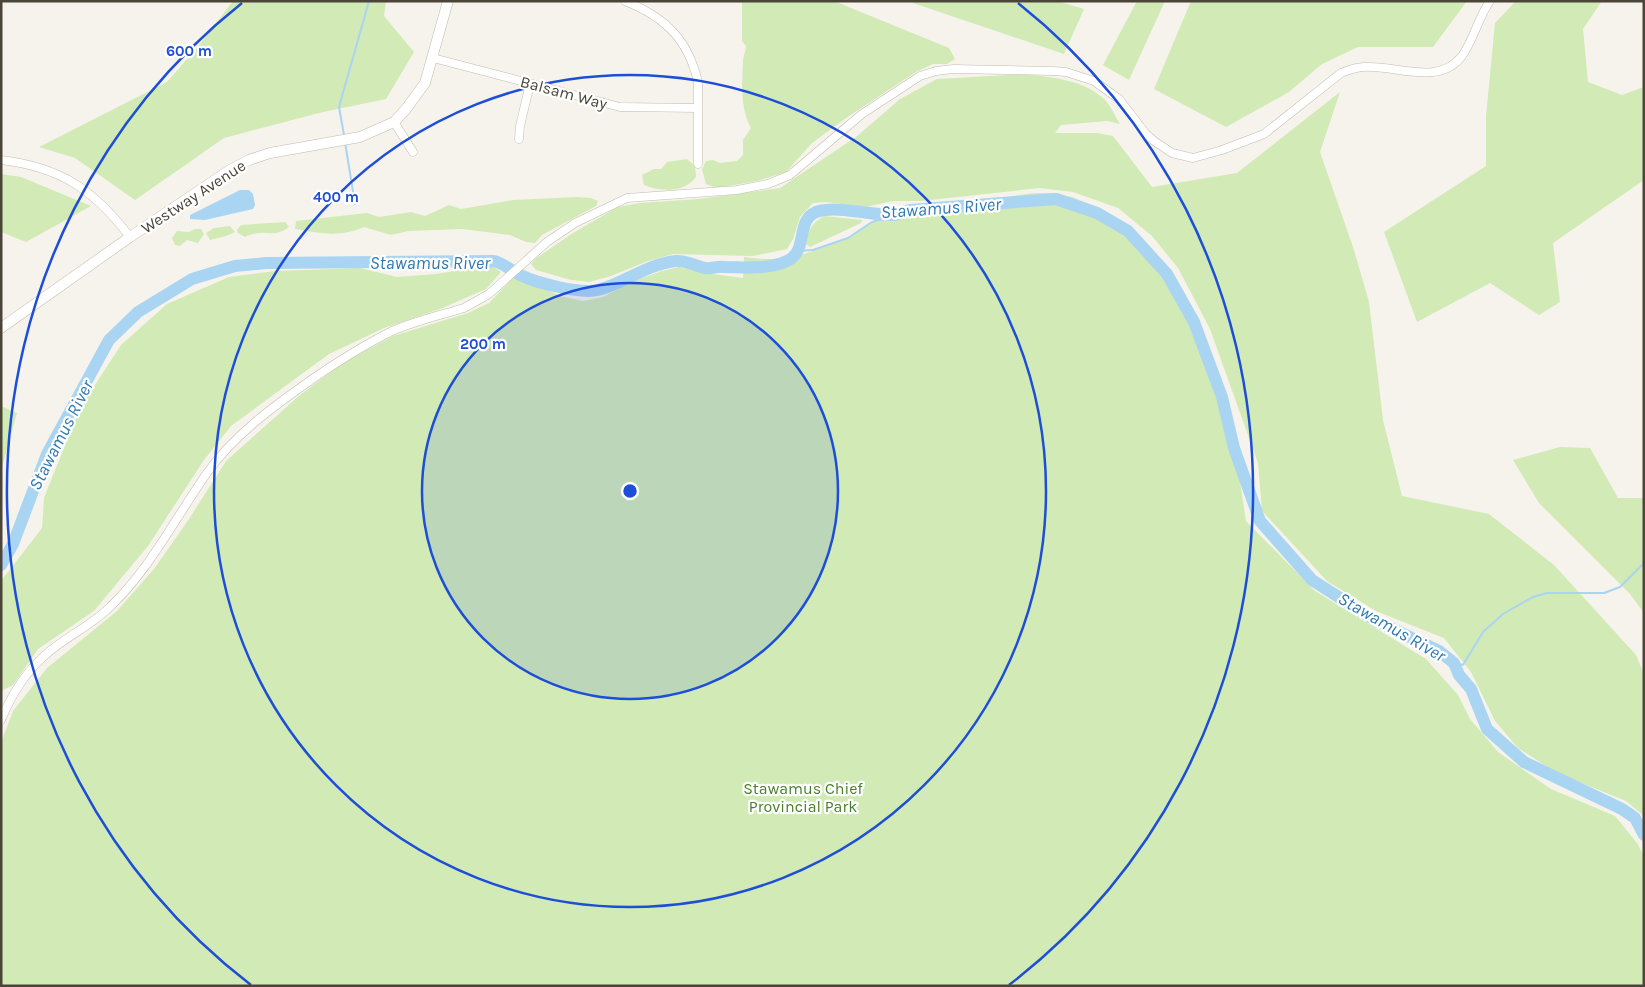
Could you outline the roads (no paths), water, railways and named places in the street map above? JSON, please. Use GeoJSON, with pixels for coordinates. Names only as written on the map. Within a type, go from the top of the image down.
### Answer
{"type":"FeatureCollection","features":[{"type":"Feature","properties":{"kind":"street","name":"Westway Avenue"},"geometry":{"type":"LineString","coordinates":[[3,324],[230,170],[248,160],[277,151],[360,138],[394,122],[426,82],[448,1]]}},
{"type":"Feature","properties":{"kind":"street"},"geometry":{"type":"LineString","coordinates":[[625,1],[657,17],[671,28],[682,43],[695,70],[698,82],[698,164]]}},
{"type":"Feature","properties":{"kind":"street"},"geometry":{"type":"LineString","coordinates":[[1,720],[18,685],[43,657],[112,606],[146,564],[208,472],[226,449],[244,432],[291,394],[340,360],[393,331],[464,308],[488,294],[547,242],[575,223],[627,198],[737,190],[768,184],[790,175],[862,114],[920,76],[936,71],[953,69],[1066,72],[1094,81],[1119,99],[1154,142],[1172,153],[1193,158],[1222,150],[1264,134],[1342,73],[1350,69],[1373,66],[1420,73],[1434,72],[1449,67],[1462,56],[1490,1]]}},
{"type":"Feature","properties":{"kind":"street","name":"Balsam Way"},"geometry":{"type":"LineString","coordinates":[[433,58],[620,107],[698,108]]}},
{"type":"Feature","properties":{"kind":"street"},"geometry":{"type":"LineString","coordinates":[[519,139],[520,126],[530,84]]}},
{"type":"Feature","properties":{"kind":"street"},"geometry":{"type":"LineString","coordinates":[[394,122],[413,152]]}},
{"type":"Feature","properties":{"kind":"street"},"geometry":{"type":"LineString","coordinates":[[1,160],[30,165],[64,176],[84,188],[109,212],[130,237]]}},
{"type":"Feature","properties":{"kind":"water"},"geometry":{"type":"Polygon","coordinates":[[[240,190],[249,190],[253,194],[255,205],[253,209],[205,220],[190,219],[190,215],[240,190]]]}},
{"type":"Feature","properties":{"kind":"waterway"},"geometry":{"type":"LineString","coordinates":[[344,135],[339,107],[369,1]]}},
{"type":"Feature","properties":{"kind":"waterway"},"geometry":{"type":"LineString","coordinates":[[345,142],[355,204]]}},
{"type":"Feature","properties":{"kind":"waterway","name":"Stawamus River"},"geometry":{"type":"LineString","coordinates":[[1,565],[13,544],[47,454],[109,340],[138,312],[192,279],[235,266],[266,263],[494,261],[520,275],[537,281],[558,287],[590,291],[608,287],[655,266],[676,261],[708,268],[756,267],[779,264],[794,256],[798,250],[803,229],[810,216],[824,210],[892,215],[910,210],[1056,199],[1097,213],[1128,231],[1167,274],[1194,322],[1222,397],[1234,448],[1260,521],[1312,580],[1376,621],[1439,651],[1454,663],[1459,675],[1471,689],[1487,729],[1524,762],[1622,809],[1635,818],[1644,835]]}},
{"type":"Feature","properties":{"kind":"waterway"},"geometry":{"type":"LineString","coordinates":[[798,251],[813,250],[848,238],[872,222],[894,215]]}},
{"type":"Feature","properties":{"kind":"waterway"},"geometry":{"type":"LineString","coordinates":[[1454,663],[1463,665],[1483,632],[1503,614],[1533,597],[1547,593],[1604,593],[1620,587],[1644,563]]}},
{"type":"Feature","properties":{"kind":"park label","name":"Stawamus Chief Provincial Park"},"geometry":{"type":"Point","coordinates":[803,797]}}]}
